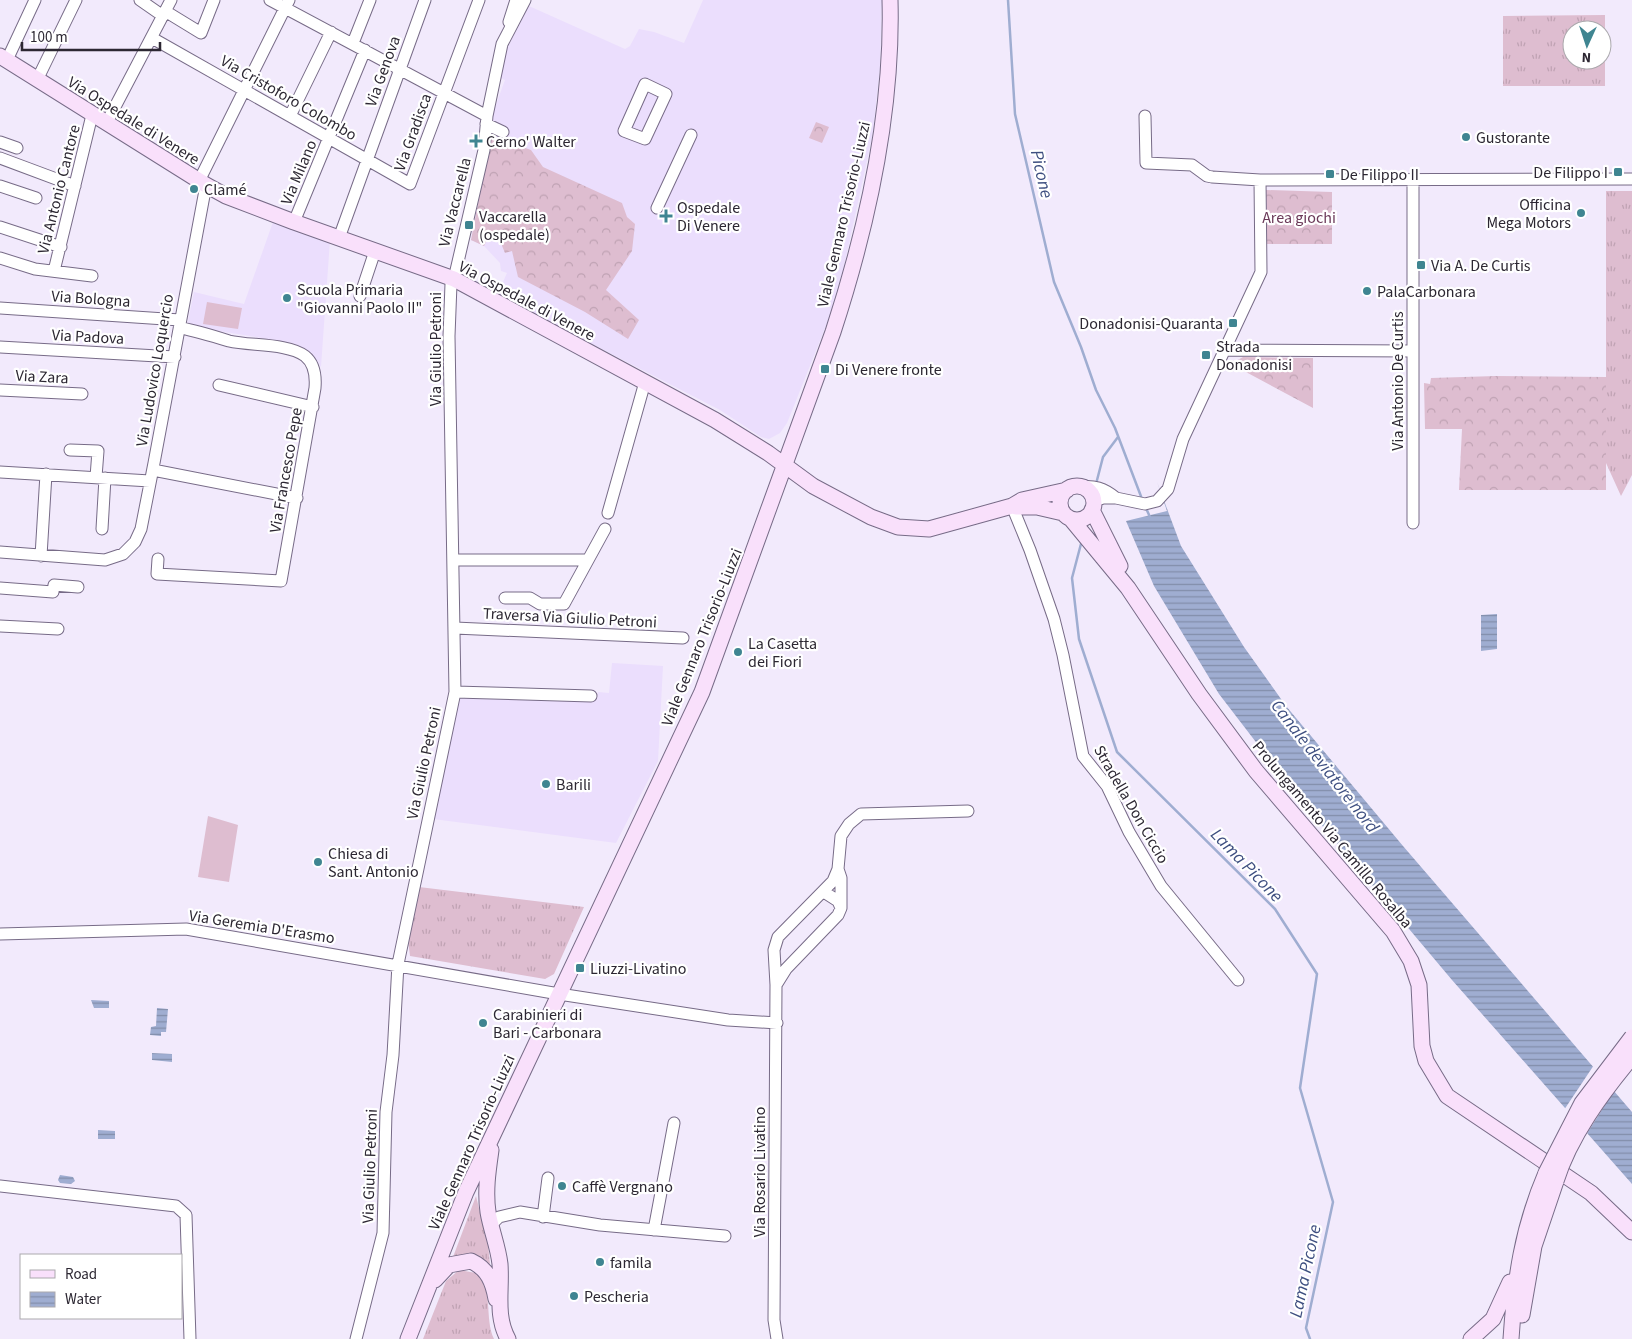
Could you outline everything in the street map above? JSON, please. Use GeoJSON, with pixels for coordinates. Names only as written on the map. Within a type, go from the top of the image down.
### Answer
{"type":"FeatureCollection","features":[{"type":"Feature","properties":{"kind":"main road","name":"Viale Gennaro Trisorio-Liuzzi"},"geometry":{"type":"LineString","coordinates":[[408,1339],[466,1192],[702,692],[833,332],[852,270],[882,123],[889,53],[890,0]]}},
{"type":"Feature","properties":{"kind":"main road","name":"Via Ospedale di Venere"},"geometry":{"type":"LineString","coordinates":[[3,58],[106,124],[226,196],[454,279],[715,420],[822,490],[871,517],[898,527],[929,529],[1012,506],[1022,500],[1073,488]]}},
{"type":"Feature","properties":{"kind":"main road"},"geometry":{"type":"LineString","coordinates":[[1073,488],[1090,493],[1093,508],[1083,518],[1067,516],[1060,500],[1073,488]]}},
{"type":"Feature","properties":{"kind":"main road","name":"Via Ospedale di Venere"},"geometry":{"type":"LineString","coordinates":[[1012,506],[1037,507],[1067,516]]}},
{"type":"Feature","properties":{"kind":"main road","name":"Prolungamento Via Camillo Rosalba"},"geometry":{"type":"LineString","coordinates":[[1093,508],[1123,572],[1128,588]]}},
{"type":"Feature","properties":{"kind":"main road","name":"Prolungamento Via Camillo Rosalba"},"geometry":{"type":"LineString","coordinates":[[1067,516],[1128,588],[1256,772],[1393,931],[1411,961],[1419,985],[1422,1046],[1426,1061],[1447,1096],[1571,1179],[1606,1205],[1632,1232]]}},
{"type":"Feature","properties":{"kind":"main road"},"geometry":{"type":"LineString","coordinates":[[1520,1339],[1526,1286],[1534,1246],[1553,1175],[1582,1104],[1632,1037]]}},
{"type":"Feature","properties":{"kind":"main road"},"geometry":{"type":"LineString","coordinates":[[1471,1339],[1482,1331],[1500,1307],[1510,1283],[1537,1193],[1553,1175],[1591,1112],[1632,1058]]}},
{"type":"Feature","properties":{"kind":"main road"},"geometry":{"type":"LineString","coordinates":[[492,1136],[486,1188],[491,1225],[499,1250],[501,1280],[499,1313]]}},
{"type":"Feature","properties":{"kind":"main road"},"geometry":{"type":"LineString","coordinates":[[1511,1339],[1515,1279],[1524,1235]]}},
{"type":"Feature","properties":{"kind":"main road"},"geometry":{"type":"LineString","coordinates":[[425,1294],[440,1273],[449,1265],[471,1261],[487,1272],[492,1283],[501,1327],[508,1339]]}},
{"type":"Feature","properties":{"kind":"street"},"geometry":{"type":"LineString","coordinates":[[3,58],[35,0]]}},
{"type":"Feature","properties":{"kind":"street"},"geometry":{"type":"LineString","coordinates":[[37,80],[76,0]]}},
{"type":"Feature","properties":{"kind":"street"},"geometry":{"type":"LineString","coordinates":[[140,0],[166,9],[201,33],[214,0]]}},
{"type":"Feature","properties":{"kind":"street"},"geometry":{"type":"LineString","coordinates":[[270,0],[287,4],[331,32],[444,92],[503,132]]}},
{"type":"Feature","properties":{"kind":"street"},"geometry":{"type":"LineString","coordinates":[[353,43],[370,0]]}},
{"type":"Feature","properties":{"kind":"street","name":"Via Genova"},"geometry":{"type":"LineString","coordinates":[[339,238],[425,0]]}},
{"type":"Feature","properties":{"kind":"street","name":"Via Gradisca"},"geometry":{"type":"LineString","coordinates":[[410,184],[479,0]]}},
{"type":"Feature","properties":{"kind":"street","name":"Via Vaccarella"},"geometry":{"type":"LineString","coordinates":[[454,279],[484,150],[487,120],[502,44],[516,0]]}},
{"type":"Feature","properties":{"kind":"street","name":"Via Vaccarella"},"geometry":{"type":"LineString","coordinates":[[502,44],[525,0]]}},
{"type":"Feature","properties":{"kind":"street","name":"Via Ludovico Loquercio"},"geometry":{"type":"LineString","coordinates":[[41,556],[104,560],[123,554],[135,542],[141,529],[175,357],[203,183],[244,90],[287,4]]}},
{"type":"Feature","properties":{"kind":"street"},"geometry":{"type":"LineString","coordinates":[[106,124],[166,9]]}},
{"type":"Feature","properties":{"kind":"street"},"geometry":{"type":"LineString","coordinates":[[290,116],[331,32]]}},
{"type":"Feature","properties":{"kind":"street","name":"Via Cristoforo Colombo"},"geometry":{"type":"LineString","coordinates":[[152,38],[410,184]]}},
{"type":"Feature","properties":{"kind":"street","name":"Via Milano"},"geometry":{"type":"LineString","coordinates":[[294,222],[365,50]]}},
{"type":"Feature","properties":{"kind":"street"},"geometry":{"type":"LineString","coordinates":[[645,84],[666,94],[645,139],[624,130],[645,84]]}},
{"type":"Feature","properties":{"kind":"street","name":"Via Antonio Cantore"},"geometry":{"type":"LineString","coordinates":[[54,271],[92,115]]}},
{"type":"Feature","properties":{"kind":"street"},"geometry":{"type":"LineString","coordinates":[[1145,116],[1146,163],[1192,165],[1207,176],[1260,180],[1632,179]]}},
{"type":"Feature","properties":{"kind":"street"},"geometry":{"type":"LineString","coordinates":[[657,208],[691,135]]}},
{"type":"Feature","properties":{"kind":"street"},"geometry":{"type":"LineString","coordinates":[[0,142],[17,148]]}},
{"type":"Feature","properties":{"kind":"street"},"geometry":{"type":"LineString","coordinates":[[0,158],[75,186]]}},
{"type":"Feature","properties":{"kind":"street","name":"Via Antonio De Curtis"},"geometry":{"type":"LineString","coordinates":[[1413,179],[1413,522]]}},
{"type":"Feature","properties":{"kind":"street"},"geometry":{"type":"LineString","coordinates":[[1093,508],[1097,500],[1103,498],[1116,498],[1144,504],[1157,501],[1165,493],[1171,482],[1183,439],[1261,272],[1260,180]]}},
{"type":"Feature","properties":{"kind":"street"},"geometry":{"type":"LineString","coordinates":[[0,186],[36,198]]}},
{"type":"Feature","properties":{"kind":"street"},"geometry":{"type":"LineString","coordinates":[[0,227],[60,247]]}},
{"type":"Feature","properties":{"kind":"street"},"geometry":{"type":"LineString","coordinates":[[360,296],[375,251]]}},
{"type":"Feature","properties":{"kind":"street"},"geometry":{"type":"LineString","coordinates":[[0,258],[35,269],[92,276]]}},
{"type":"Feature","properties":{"kind":"street","name":"Via Giulio Petroni"},"geometry":{"type":"LineString","coordinates":[[356,1339],[383,1233],[386,1112],[393,1055],[398,964],[455,692],[449,336],[451,284],[454,279]]}},
{"type":"Feature","properties":{"kind":"street","name":"Via Bologna"},"geometry":{"type":"LineString","coordinates":[[0,308],[180,324]]}},
{"type":"Feature","properties":{"kind":"street","name":"Via Francesco Pepe"},"geometry":{"type":"LineString","coordinates":[[158,559],[157,574],[281,581],[316,382],[314,370],[309,360],[301,354],[290,350],[229,341],[180,324]]}},
{"type":"Feature","properties":{"kind":"street","name":"Via Padova"},"geometry":{"type":"LineString","coordinates":[[0,347],[175,357]]}},
{"type":"Feature","properties":{"kind":"street"},"geometry":{"type":"LineString","coordinates":[[1224,350],[1413,351]]}},
{"type":"Feature","properties":{"kind":"street"},"geometry":{"type":"LineString","coordinates":[[608,513],[645,382]]}},
{"type":"Feature","properties":{"kind":"street"},"geometry":{"type":"LineString","coordinates":[[219,386],[313,407]]}},
{"type":"Feature","properties":{"kind":"street","name":"Via Zara"},"geometry":{"type":"LineString","coordinates":[[0,390],[82,394]]}},
{"type":"Feature","properties":{"kind":"street"},"geometry":{"type":"LineString","coordinates":[[70,450],[98,451],[102,529]]}},
{"type":"Feature","properties":{"kind":"street"},"geometry":{"type":"LineString","coordinates":[[0,472],[100,478],[151,476],[297,498]]}},
{"type":"Feature","properties":{"kind":"street"},"geometry":{"type":"LineString","coordinates":[[0,552],[41,556],[46,474]]}},
{"type":"Feature","properties":{"kind":"street"},"geometry":{"type":"LineString","coordinates":[[1073,488],[1096,486],[1116,498]]}},
{"type":"Feature","properties":{"kind":"street","name":"Stradella Don Ciccio"},"geometry":{"type":"LineString","coordinates":[[1012,506],[1040,576],[1054,619],[1063,655],[1082,756],[1107,786],[1129,832],[1161,886],[1238,980]]}},
{"type":"Feature","properties":{"kind":"street"},"geometry":{"type":"LineString","coordinates":[[505,598],[530,598],[540,604],[564,604],[605,529]]}},
{"type":"Feature","properties":{"kind":"street"},"geometry":{"type":"LineString","coordinates":[[453,560],[588,560]]}},
{"type":"Feature","properties":{"kind":"street"},"geometry":{"type":"LineString","coordinates":[[0,588],[53,592],[54,585],[78,586]]}},
{"type":"Feature","properties":{"kind":"street"},"geometry":{"type":"LineString","coordinates":[[0,626],[58,629]]}},
{"type":"Feature","properties":{"kind":"street","name":"Traversa Via Giulio Petroni"},"geometry":{"type":"LineString","coordinates":[[454,628],[684,638]]}},
{"type":"Feature","properties":{"kind":"street"},"geometry":{"type":"LineString","coordinates":[[455,692],[591,696]]}},
{"type":"Feature","properties":{"kind":"street","name":"Via Rosario Livatino"},"geometry":{"type":"LineString","coordinates":[[774,1320],[776,986],[774,950],[778,937],[833,881],[838,868],[841,836],[849,824],[861,814],[968,811]]}},
{"type":"Feature","properties":{"kind":"street"},"geometry":{"type":"LineString","coordinates":[[776,986],[786,969],[838,914],[841,908],[841,878],[838,868]]}},
{"type":"Feature","properties":{"kind":"street"},"geometry":{"type":"LineString","coordinates":[[824,892],[838,901],[841,908]]}},
{"type":"Feature","properties":{"kind":"street","name":"Via Geremia D'Erasmo"},"geometry":{"type":"LineString","coordinates":[[0,934],[186,929],[398,964],[559,994]]}},
{"type":"Feature","properties":{"kind":"street"},"geometry":{"type":"LineString","coordinates":[[559,994],[728,1020],[776,1023]]}},
{"type":"Feature","properties":{"kind":"street"},"geometry":{"type":"LineString","coordinates":[[654,1230],[674,1123]]}},
{"type":"Feature","properties":{"kind":"street"},"geometry":{"type":"LineString","coordinates":[[542,1217],[548,1178]]}},
{"type":"Feature","properties":{"kind":"street"},"geometry":{"type":"LineString","coordinates":[[0,1186],[176,1206],[183,1210],[186,1215],[190,1339]]}},
{"type":"Feature","properties":{"kind":"street"},"geometry":{"type":"LineString","coordinates":[[487,1199],[502,1210],[511,1213],[654,1230],[725,1236]]}},
{"type":"Feature","properties":{"kind":"street"},"geometry":{"type":"LineString","coordinates":[[491,1225],[499,1217],[511,1213]]}},
{"type":"Feature","properties":{"kind":"street"},"geometry":{"type":"LineString","coordinates":[[770,1339],[774,1320]]}},
{"type":"Feature","properties":{"kind":"street"},"geometry":{"type":"LineString","coordinates":[[774,1320],[778,1339]]}},
{"type":"Feature","properties":{"kind":"shaded area","name":"Ospedale Di Venere"},"geometry":{"type":"Polygon","coordinates":[[[703,0],[882,0],[880,68],[873,133],[842,276],[828,321],[787,423],[780,433],[769,439],[761,437],[720,410],[497,295],[507,273],[501,271],[500,263],[484,246],[471,240],[488,154],[491,118],[505,80],[499,77],[508,47],[529,6],[625,49],[630,46],[639,29],[654,32],[684,43],[703,0]]]}},
{"type":"Feature","properties":{"kind":"shaded area","name":"Scuola Primaria \"Giovanni Paolo II\""},"geometry":{"type":"Polygon","coordinates":[[[273,222],[330,240],[321,367],[312,353],[293,343],[187,326],[194,292],[244,304],[273,222]]]}},
{"type":"Feature","properties":{"kind":"shaded area"},"geometry":{"type":"Polygon","coordinates":[[[612,663],[663,666],[658,761],[616,843],[433,819],[458,696],[597,700],[598,692],[609,693],[612,663]]]}},
{"type":"Feature","properties":{"kind":"green space"},"geometry":{"type":"Polygon","coordinates":[[[1605,15],[1605,20],[1562,20],[1562,70],[1605,70],[1605,86],[1503,86],[1503,16],[1605,15]]]}},
{"type":"Feature","properties":{"kind":"green space"},"geometry":{"type":"Polygon","coordinates":[[[816,122],[829,127],[822,143],[809,138],[816,122]]]}},
{"type":"Feature","properties":{"kind":"green space"},"geometry":{"type":"Polygon","coordinates":[[[491,136],[531,150],[543,167],[622,203],[627,217],[635,224],[632,251],[606,290],[639,320],[628,339],[585,312],[518,277],[512,251],[505,253],[500,241],[490,235],[484,246],[471,240],[491,136]]]}},
{"type":"Feature","properties":{"kind":"green space","name":"Area giochi"},"geometry":{"type":"Polygon","coordinates":[[[1266,190],[1332,192],[1332,244],[1267,244],[1266,190]]]}},
{"type":"Feature","properties":{"kind":"green space"},"geometry":{"type":"Polygon","coordinates":[[[1606,191],[1632,191],[1632,475],[1621,496],[1606,463],[1606,191]]]}},
{"type":"Feature","properties":{"kind":"green space"},"geometry":{"type":"Polygon","coordinates":[[[207,302],[242,308],[238,329],[203,324],[207,302]]]}},
{"type":"Feature","properties":{"kind":"green space"},"geometry":{"type":"Polygon","coordinates":[[[1243,357],[1313,358],[1313,408],[1231,364],[1243,357]]]}},
{"type":"Feature","properties":{"kind":"green space"},"geometry":{"type":"Polygon","coordinates":[[[1496,376],[1606,377],[1606,490],[1459,490],[1462,429],[1425,429],[1424,383],[1430,384],[1431,378],[1496,376]]]}},
{"type":"Feature","properties":{"kind":"green space"},"geometry":{"type":"Polygon","coordinates":[[[208,816],[238,825],[229,882],[198,877],[208,816]]]}},
{"type":"Feature","properties":{"kind":"green space"},"geometry":{"type":"Polygon","coordinates":[[[419,887],[584,907],[554,974],[545,979],[410,956],[408,940],[419,887]]]}},
{"type":"Feature","properties":{"kind":"green space"},"geometry":{"type":"Polygon","coordinates":[[[476,1196],[488,1245],[490,1264],[478,1257],[453,1257],[476,1196]]]}},
{"type":"Feature","properties":{"kind":"green space"},"geometry":{"type":"Polygon","coordinates":[[[459,1270],[476,1273],[482,1279],[487,1295],[491,1331],[494,1339],[423,1339],[446,1281],[459,1270]]]}},
{"type":"Feature","properties":{"kind":"water"},"geometry":{"type":"Polygon","coordinates":[[[1157,482],[1181,546],[1244,647],[1286,706],[1403,846],[1632,1112],[1632,1184],[1452,980],[1298,797],[1219,694],[1154,586],[1126,521],[1167,511],[1157,482]]]}},
{"type":"Feature","properties":{"kind":"water"},"geometry":{"type":"Polygon","coordinates":[[[1497,614],[1497,649],[1481,651],[1481,615],[1497,614]]]}},
{"type":"Feature","properties":{"kind":"water"},"geometry":{"type":"Polygon","coordinates":[[[91,1000],[109,1001],[109,1008],[94,1008],[91,1000]]]}},
{"type":"Feature","properties":{"kind":"water"},"geometry":{"type":"Polygon","coordinates":[[[157,1008],[168,1009],[166,1032],[161,1032],[161,1036],[150,1035],[151,1027],[156,1026],[157,1008]]]}},
{"type":"Feature","properties":{"kind":"water"},"geometry":{"type":"Polygon","coordinates":[[[152,1053],[172,1054],[172,1062],[152,1060],[152,1053]]]}},
{"type":"Feature","properties":{"kind":"water"},"geometry":{"type":"Polygon","coordinates":[[[98,1130],[115,1131],[115,1139],[98,1139],[98,1130]]]}},
{"type":"Feature","properties":{"kind":"water"},"geometry":{"type":"Polygon","coordinates":[[[60,1175],[73,1177],[75,1181],[71,1184],[60,1183],[58,1180],[60,1175]]]}},
{"type":"Feature","properties":{"kind":"pier"},"geometry":{"type":"Polygon","coordinates":[[[1594,1065],[1615,1089],[1586,1135],[1564,1110],[1594,1065]]]}},
{"type":"Feature","properties":{"kind":"waterway","name":"Picone"},"geometry":{"type":"LineString","coordinates":[[1008,0],[1015,114],[1054,282],[1081,347],[1096,390],[1115,428],[1142,499]]}},
{"type":"Feature","properties":{"kind":"waterway","name":"Lama Picone"},"geometry":{"type":"LineString","coordinates":[[1096,484],[1103,457],[1118,437]]}},
{"type":"Feature","properties":{"kind":"waterway","name":"Canale deviatore nord"},"geometry":{"type":"LineString","coordinates":[[1145,506],[1150,517]]}},
{"type":"Feature","properties":{"kind":"waterway","name":"Lama Picone"},"geometry":{"type":"LineString","coordinates":[[1085,528],[1088,516]]}},
{"type":"Feature","properties":{"kind":"waterway","name":"Lama Picone"},"geometry":{"type":"LineString","coordinates":[[1082,540],[1072,578],[1079,639],[1117,752],[1275,909],[1317,974],[1300,1088],[1333,1202],[1306,1328],[1310,1339]]}},
{"type":"Feature","properties":{"kind":"place","name":"Gustorante"},"geometry":{"type":"Point","coordinates":[1466,137]}},
{"type":"Feature","properties":{"kind":"place","name":"Cerno' Walter"},"geometry":{"type":"Point","coordinates":[476,141]}},
{"type":"Feature","properties":{"kind":"place","name":"De Filippo I"},"geometry":{"type":"Point","coordinates":[1618,172]}},
{"type":"Feature","properties":{"kind":"place","name":"De Filippo II"},"geometry":{"type":"Point","coordinates":[1330,174]}},
{"type":"Feature","properties":{"kind":"place","name":"Clamé"},"geometry":{"type":"Point","coordinates":[194,189]}},
{"type":"Feature","properties":{"kind":"place","name":"Officina Mega Motors"},"geometry":{"type":"Point","coordinates":[1581,213]}},
{"type":"Feature","properties":{"kind":"place","name":"Ospedale Di Venere"},"geometry":{"type":"Point","coordinates":[666,216]}},
{"type":"Feature","properties":{"kind":"place","name":"Vaccarella (ospedale)"},"geometry":{"type":"Point","coordinates":[469,225]}},
{"type":"Feature","properties":{"kind":"place","name":"Via A. De Curtis"},"geometry":{"type":"Point","coordinates":[1421,265]}},
{"type":"Feature","properties":{"kind":"place","name":"PalaCarbonara"},"geometry":{"type":"Point","coordinates":[1367,291]}},
{"type":"Feature","properties":{"kind":"place","name":"Scuola Primaria \"Giovanni Paolo II\""},"geometry":{"type":"Point","coordinates":[287,298]}},
{"type":"Feature","properties":{"kind":"place","name":"Donadonisi-Quaranta"},"geometry":{"type":"Point","coordinates":[1233,323]}},
{"type":"Feature","properties":{"kind":"place","name":"Strada Donadonisi"},"geometry":{"type":"Point","coordinates":[1206,355]}},
{"type":"Feature","properties":{"kind":"place","name":"Di Venere fronte"},"geometry":{"type":"Point","coordinates":[825,369]}},
{"type":"Feature","properties":{"kind":"place","name":"La Casetta dei Fiori"},"geometry":{"type":"Point","coordinates":[738,652]}},
{"type":"Feature","properties":{"kind":"place","name":"Barili"},"geometry":{"type":"Point","coordinates":[546,784]}},
{"type":"Feature","properties":{"kind":"place","name":"Chiesa di Sant. Antonio"},"geometry":{"type":"Point","coordinates":[318,862]}},
{"type":"Feature","properties":{"kind":"place","name":"Liuzzi-Livatino"},"geometry":{"type":"Point","coordinates":[580,968]}},
{"type":"Feature","properties":{"kind":"place","name":"Carabinieri di Bari - Carbonara"},"geometry":{"type":"Point","coordinates":[483,1023]}},
{"type":"Feature","properties":{"kind":"place","name":"Caffè Vergnano"},"geometry":{"type":"Point","coordinates":[562,1186]}},
{"type":"Feature","properties":{"kind":"place","name":"famila"},"geometry":{"type":"Point","coordinates":[600,1262]}},
{"type":"Feature","properties":{"kind":"place","name":"Pescheria"},"geometry":{"type":"Point","coordinates":[574,1296]}}]}
